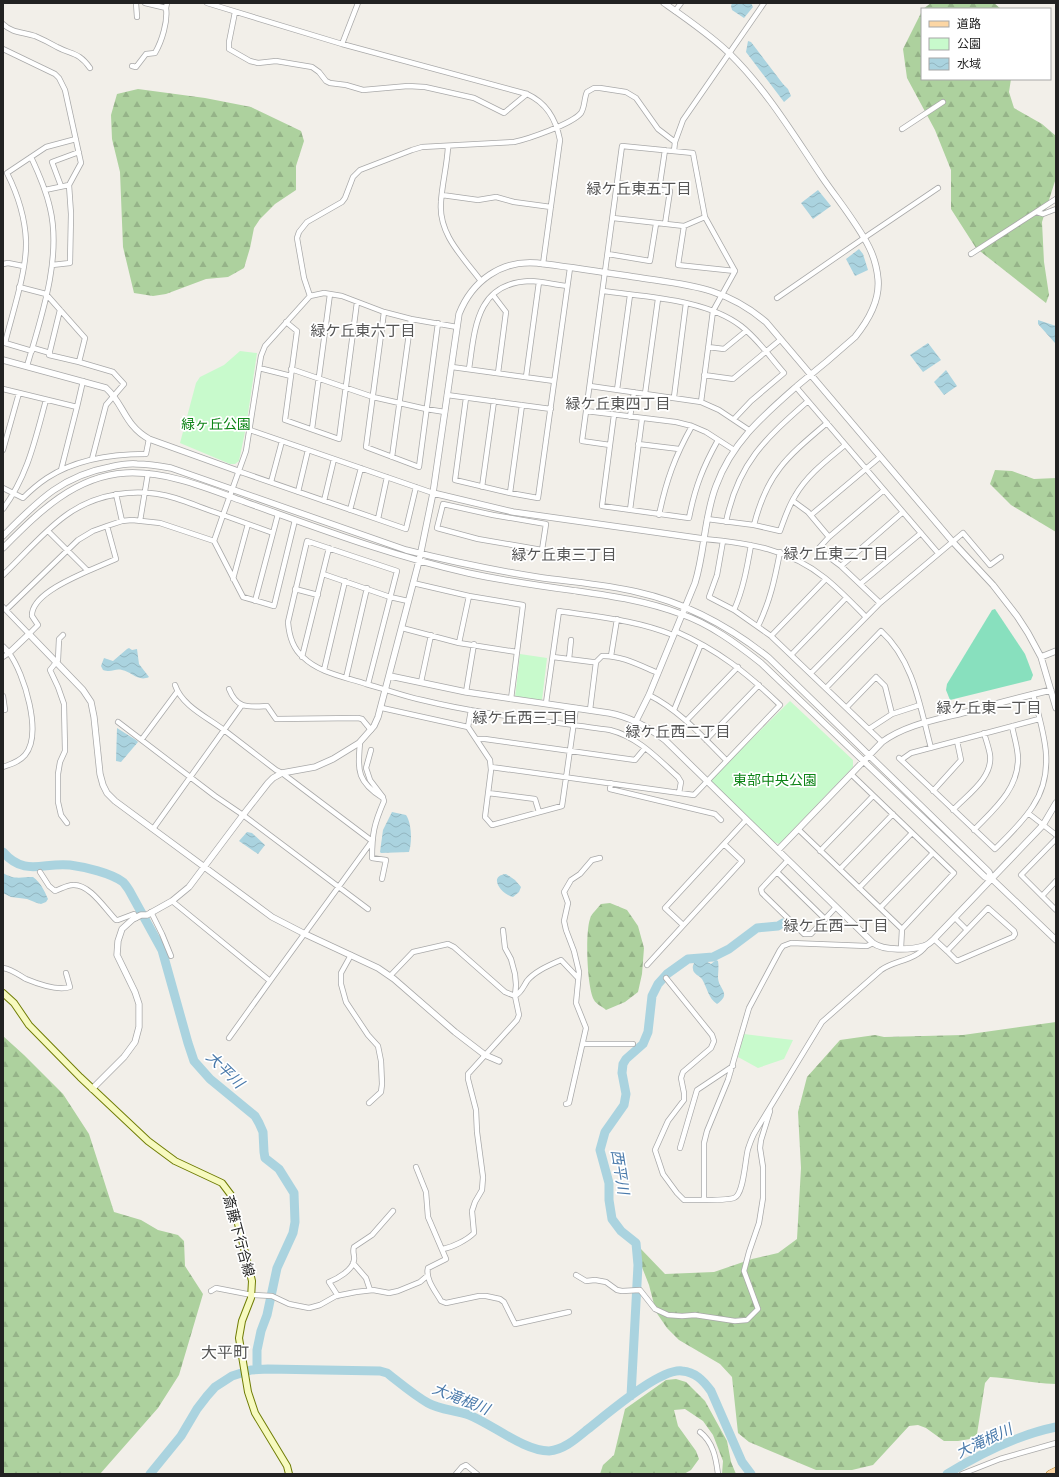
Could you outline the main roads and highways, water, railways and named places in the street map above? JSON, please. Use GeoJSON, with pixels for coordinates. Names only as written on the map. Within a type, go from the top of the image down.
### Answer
{"type":"FeatureCollection","features":[{"type":"Feature","properties":{"kind":"main road","name":"斎藤下行合線"},"geometry":{"type":"LineString","coordinates":[[3,993],[14,1003],[30,1025],[92,1089],[160,1150],[175,1161],[225,1186],[233,1200],[251,1276],[252,1295],[240,1333],[247,1389],[255,1413],[287,1466],[289,1474]]}},
{"type":"Feature","properties":{"kind":"main road"},"geometry":{"type":"LineString","coordinates":[[1050,1474],[1056,1471]]}},
{"type":"Feature","properties":{"kind":"water"},"geometry":{"type":"Polygon","coordinates":[[[732,3],[751,3],[753,7],[744,18],[732,10],[732,3]]]}},
{"type":"Feature","properties":{"kind":"water"},"geometry":{"type":"Polygon","coordinates":[[[748,41],[751,42],[788,89],[791,96],[784,102],[746,52],[748,41]]]}},
{"type":"Feature","properties":{"kind":"water"},"geometry":{"type":"Polygon","coordinates":[[[818,190],[831,206],[813,219],[801,203],[818,190]]]}},
{"type":"Feature","properties":{"kind":"water"},"geometry":{"type":"Polygon","coordinates":[[[859,249],[863,254],[868,270],[855,276],[846,259],[859,249]]]}},
{"type":"Feature","properties":{"kind":"water"},"geometry":{"type":"Polygon","coordinates":[[[1038,320],[1056,326],[1056,343],[1038,324],[1038,320]]]}},
{"type":"Feature","properties":{"kind":"water"},"geometry":{"type":"Polygon","coordinates":[[[928,343],[941,360],[923,372],[910,355],[928,343]]]}},
{"type":"Feature","properties":{"kind":"water"},"geometry":{"type":"Polygon","coordinates":[[[946,370],[957,386],[944,395],[934,382],[946,370]]]}},
{"type":"Feature","properties":{"kind":"water"},"geometry":{"type":"Polygon","coordinates":[[[129,648],[132,650],[137,649],[139,664],[149,677],[138,678],[126,671],[103,670],[101,666],[104,658],[113,661],[129,648]]]}},
{"type":"Feature","properties":{"kind":"water"},"geometry":{"type":"Polygon","coordinates":[[[117,728],[138,742],[121,762],[116,761],[117,728]]]}},
{"type":"Feature","properties":{"kind":"water"},"geometry":{"type":"Polygon","coordinates":[[[392,812],[406,815],[408,819],[411,833],[409,852],[380,852],[383,830],[392,812]]]}},
{"type":"Feature","properties":{"kind":"water"},"geometry":{"type":"Polygon","coordinates":[[[247,832],[252,833],[265,845],[258,854],[239,841],[247,832]]]}},
{"type":"Feature","properties":{"kind":"water"},"geometry":{"type":"Polygon","coordinates":[[[3,873],[21,878],[33,877],[40,884],[48,899],[46,902],[41,904],[27,899],[11,897],[3,893],[3,873]]]}},
{"type":"Feature","properties":{"kind":"water"},"geometry":{"type":"Polygon","coordinates":[[[506,874],[515,880],[521,887],[519,892],[513,897],[509,896],[498,886],[497,882],[500,875],[506,874]]]}},
{"type":"Feature","properties":{"kind":"water"},"geometry":{"type":"Polygon","coordinates":[[[702,959],[711,964],[716,960],[718,961],[718,978],[724,991],[724,997],[717,1004],[710,996],[702,979],[693,971],[693,966],[696,960],[702,959]]]}},
{"type":"Feature","properties":{"kind":"waterway","name":"大平川"},"geometry":{"type":"LineString","coordinates":[[3,852],[11,860],[19,864],[35,867],[60,865],[76,866],[105,873],[123,882],[129,890],[162,950],[194,1061],[210,1079],[255,1116],[263,1132],[265,1158],[279,1169],[294,1193],[295,1222],[293,1233],[277,1268],[267,1315],[261,1331],[257,1350],[257,1369]]}},
{"type":"Feature","properties":{"kind":"waterway","name":"西平川"},"geometry":{"type":"LineString","coordinates":[[631,1396],[638,1265],[636,1243],[621,1231],[612,1219],[609,1200],[609,1183],[600,1150],[605,1132],[624,1105],[626,1094],[622,1073],[623,1064],[626,1059],[643,1044],[648,1032],[652,996],[658,984],[667,974],[688,959],[713,957],[729,949],[757,928],[778,926],[783,923]]}},
{"type":"Feature","properties":{"kind":"waterway","name":"大滝根川"},"geometry":{"type":"LineString","coordinates":[[150,1474],[181,1436],[197,1409],[215,1387],[232,1376],[251,1370],[268,1369],[380,1371],[387,1373],[428,1403],[443,1409],[469,1415],[529,1447],[549,1451],[555,1450],[570,1443],[647,1384],[672,1372],[687,1372],[698,1377],[711,1391],[742,1462],[751,1474]]}},
{"type":"Feature","properties":{"kind":"waterway","name":"大滝根川"},"geometry":{"type":"LineString","coordinates":[[947,1474],[973,1459],[1013,1440],[1056,1427]]}},
{"type":"Feature","properties":{"kind":"district","name":"緑ケ丘東五丁目"},"geometry":{"type":"Point","coordinates":[639,189]}},
{"type":"Feature","properties":{"kind":"district","name":"緑ケ丘東六丁目"},"geometry":{"type":"Point","coordinates":[363,331]}},
{"type":"Feature","properties":{"kind":"district","name":"緑ケ丘東四丁目"},"geometry":{"type":"Point","coordinates":[618,404]}},
{"type":"Feature","properties":{"kind":"district","name":"緑ケ丘東二丁目"},"geometry":{"type":"Point","coordinates":[836,554]}},
{"type":"Feature","properties":{"kind":"district","name":"緑ケ丘東三丁目"},"geometry":{"type":"Point","coordinates":[564,555]}},
{"type":"Feature","properties":{"kind":"district","name":"緑ケ丘東一丁目"},"geometry":{"type":"Point","coordinates":[989,708]}},
{"type":"Feature","properties":{"kind":"district","name":"緑ケ丘西三丁目"},"geometry":{"type":"Point","coordinates":[525,718]}},
{"type":"Feature","properties":{"kind":"district","name":"緑ケ丘西二丁目"},"geometry":{"type":"Point","coordinates":[678,732]}},
{"type":"Feature","properties":{"kind":"district","name":"緑ケ丘西一丁目"},"geometry":{"type":"Point","coordinates":[836,926]}},
{"type":"Feature","properties":{"kind":"district","name":"大平町"},"geometry":{"type":"Point","coordinates":[225,1352]}},
{"type":"Feature","properties":{"kind":"park label","name":"緑ヶ丘公園"},"geometry":{"type":"Point","coordinates":[216,424]}},
{"type":"Feature","properties":{"kind":"park label","name":"東部中央公園"},"geometry":{"type":"Point","coordinates":[775,780]}}]}
